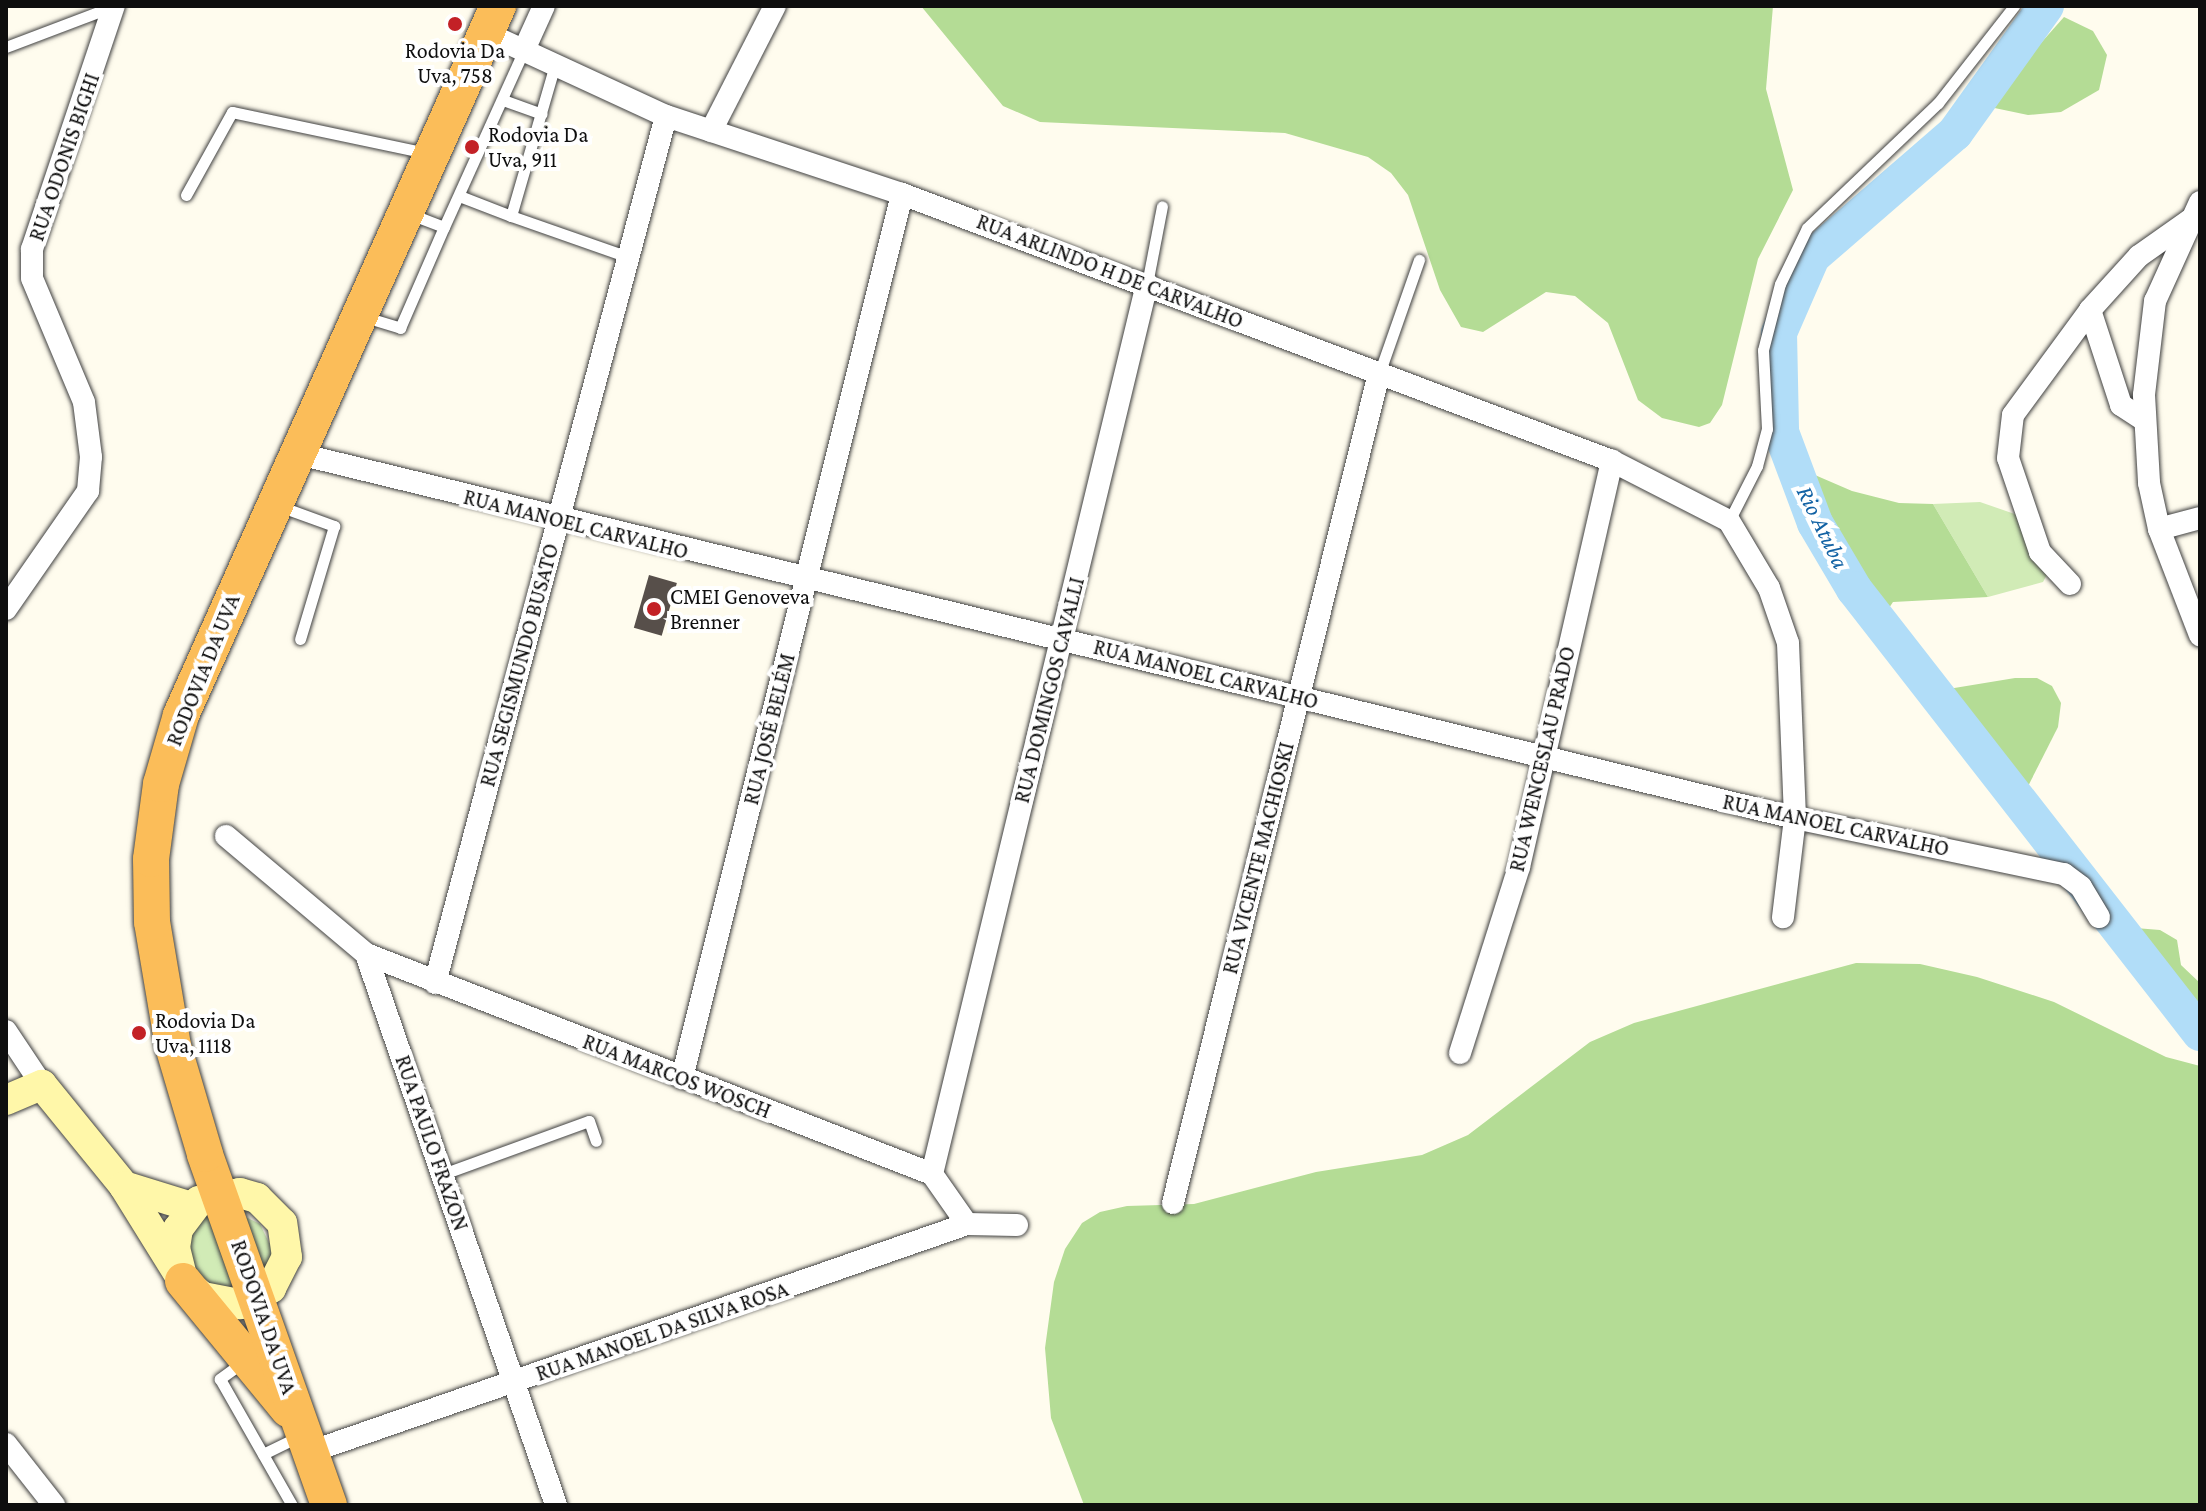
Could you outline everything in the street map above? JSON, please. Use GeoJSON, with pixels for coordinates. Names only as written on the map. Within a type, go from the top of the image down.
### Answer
{"type":"FeatureCollection","features":[{"type":"Feature","properties":{"kind":"highway","name":"RODOVIA DA UVA"},"geometry":{"type":"LineString","coordinates":[[329,1505],[258,1298],[203,1201],[205,1154],[173,1046],[152,922],[151,859],[161,784],[181,715],[295,453],[410,214],[492,20]]}},
{"type":"Feature","properties":{"kind":"highway"},"geometry":{"type":"LineString","coordinates":[[183,1281],[305,1437]]}},
{"type":"Feature","properties":{"kind":"main road"},"geometry":{"type":"LineString","coordinates":[[6,1100],[42,1085],[124,1186],[183,1281],[221,1303],[258,1298],[276,1281],[287,1257],[282,1223],[257,1198],[203,1201],[124,1186]]}},
{"type":"Feature","properties":{"kind":"main road"},"geometry":{"type":"LineString","coordinates":[[183,1281],[175,1248],[178,1229],[203,1201]]}},
{"type":"Feature","properties":{"kind":"street","name":"RUA ODONIS BIGHI"},"geometry":{"type":"LineString","coordinates":[[6,609],[88,491],[91,457],[84,402],[32,278],[32,249],[114,6]]}},
{"type":"Feature","properties":{"kind":"street"},"geometry":{"type":"LineString","coordinates":[[524,50],[544,6]]}},
{"type":"Feature","properties":{"kind":"street"},"geometry":{"type":"LineString","coordinates":[[711,131],[775,6]]}},
{"type":"Feature","properties":{"kind":"street","name":"RUA ARLINDO H DE CARVALHO"},"geometry":{"type":"LineString","coordinates":[[492,20],[524,50],[666,116],[902,194],[1612,461],[1729,521]]}},
{"type":"Feature","properties":{"kind":"street","name":"RUA SEGISMUNDO BUSATO"},"geometry":{"type":"LineString","coordinates":[[435,983],[666,116]]}},
{"type":"Feature","properties":{"kind":"street","name":"RUA JOSÉ BELÉM"},"geometry":{"type":"LineString","coordinates":[[682,1078],[902,194]]}},
{"type":"Feature","properties":{"kind":"street"},"geometry":{"type":"LineString","coordinates":[[2070,584],[2040,552],[2007,445],[2020,399],[2090,310],[2139,256],[2195,211]]}},
{"type":"Feature","properties":{"kind":"street"},"geometry":{"type":"LineString","coordinates":[[2195,211],[2155,301],[2144,420],[2159,529],[2200,635]]}},
{"type":"Feature","properties":{"kind":"street","name":"RUA DOMINGOS CAVALLI"},"geometry":{"type":"LineString","coordinates":[[932,1174],[1147,284]]}},
{"type":"Feature","properties":{"kind":"street"},"geometry":{"type":"LineString","coordinates":[[2090,310],[2121,405],[2144,420]]}},
{"type":"Feature","properties":{"kind":"street","name":"RUA VICENTE MACHIOSKI"},"geometry":{"type":"LineString","coordinates":[[1173,1203],[1379,374]]}},
{"type":"Feature","properties":{"kind":"street","name":"RUA MANOEL CARVALHO"},"geometry":{"type":"LineString","coordinates":[[295,453],[805,581],[1062,638],[1795,818],[2064,874],[2081,887],[2099,917]]}},
{"type":"Feature","properties":{"kind":"street","name":"RUA WENCESLAU PRADO"},"geometry":{"type":"LineString","coordinates":[[1460,1053],[1519,867],[1540,757],[1612,461]]}},
{"type":"Feature","properties":{"kind":"street"},"geometry":{"type":"LineString","coordinates":[[2159,529],[2200,518]]}},
{"type":"Feature","properties":{"kind":"street"},"geometry":{"type":"LineString","coordinates":[[1729,521],[1769,588],[1788,643],[1795,818],[1783,917]]}},
{"type":"Feature","properties":{"kind":"street"},"geometry":{"type":"LineString","coordinates":[[226,836],[366,954]]}},
{"type":"Feature","properties":{"kind":"street","name":"RUA MARCOS WOSCH"},"geometry":{"type":"LineString","coordinates":[[366,954],[932,1174]]}},
{"type":"Feature","properties":{"kind":"street","name":"RUA PAULO FRAZON"},"geometry":{"type":"LineString","coordinates":[[366,954],[556,1505]]}},
{"type":"Feature","properties":{"kind":"street"},"geometry":{"type":"LineString","coordinates":[[6,1031],[42,1085]]}},
{"type":"Feature","properties":{"kind":"street"},"geometry":{"type":"LineString","coordinates":[[932,1174],[967,1224]]}},
{"type":"Feature","properties":{"kind":"street","name":"RUA MANOEL DA SILVA ROSA"},"geometry":{"type":"LineString","coordinates":[[305,1437],[515,1383],[967,1224],[1017,1225]]}},
{"type":"Feature","properties":{"kind":"street"},"geometry":{"type":"LineString","coordinates":[[6,1444],[54,1505]]}},
{"type":"Feature","properties":{"kind":"lane"},"geometry":{"type":"LineString","coordinates":[[6,47],[114,6]]}},
{"type":"Feature","properties":{"kind":"lane"},"geometry":{"type":"LineString","coordinates":[[1729,521],[1757,466],[1767,429],[1763,350],[1780,284],[1807,228],[1938,103],[2014,6]]}},
{"type":"Feature","properties":{"kind":"lane"},"geometry":{"type":"LineString","coordinates":[[361,316],[400,328],[444,227],[462,197],[524,50]]}},
{"type":"Feature","properties":{"kind":"lane"},"geometry":{"type":"LineString","coordinates":[[511,216],[555,65]]}},
{"type":"Feature","properties":{"kind":"lane"},"geometry":{"type":"LineString","coordinates":[[503,100],[542,114]]}},
{"type":"Feature","properties":{"kind":"lane"},"geometry":{"type":"LineString","coordinates":[[186,195],[232,112],[434,155]]}},
{"type":"Feature","properties":{"kind":"lane"},"geometry":{"type":"LineString","coordinates":[[462,197],[628,257]]}},
{"type":"Feature","properties":{"kind":"lane","name":"RUA DOMINGOS CAVALLI"},"geometry":{"type":"LineString","coordinates":[[1147,284],[1162,206]]}},
{"type":"Feature","properties":{"kind":"lane"},"geometry":{"type":"LineString","coordinates":[[410,214],[444,227]]}},
{"type":"Feature","properties":{"kind":"lane"},"geometry":{"type":"LineString","coordinates":[[1379,374],[1419,260]]}},
{"type":"Feature","properties":{"kind":"lane"},"geometry":{"type":"LineString","coordinates":[[273,504],[334,526],[300,639]]}},
{"type":"Feature","properties":{"kind":"lane"},"geometry":{"type":"LineString","coordinates":[[443,1174],[589,1121],[596,1141]]}},
{"type":"Feature","properties":{"kind":"lane"},"geometry":{"type":"LineString","coordinates":[[247,1359],[220,1379],[292,1505]]}},
{"type":"Feature","properties":{"kind":"lane"},"geometry":{"type":"LineString","coordinates":[[263,1454],[305,1437]]}},
{"type":"Feature","properties":{"kind":"green space"},"geometry":{"type":"Polygon","coordinates":[[[921,6],[1773,6],[1766,89],[1793,190],[1758,259],[1722,405],[1710,423],[1699,427],[1662,418],[1638,400],[1608,323],[1575,296],[1546,292],[1483,332],[1461,327],[1440,290],[1408,195],[1391,173],[1368,157],[1285,133],[1040,122],[1003,106],[921,6]]]}},
{"type":"Feature","properties":{"kind":"green space"},"geometry":{"type":"Polygon","coordinates":[[[2064,17],[2093,31],[2107,55],[2099,90],[2061,112],[2028,115],[1985,106],[2064,17]]]}},
{"type":"Feature","properties":{"kind":"green space"},"geometry":{"type":"Polygon","coordinates":[[[1801,469],[1852,491],[1899,503],[1933,504],[1988,597],[1893,602],[1877,626],[1834,564],[1801,469]]]}},
{"type":"Feature","properties":{"kind":"green space"},"geometry":{"type":"Polygon","coordinates":[[[1980,502],[2032,520],[2056,558],[2043,582],[1988,597],[1933,504],[1980,502]]]}},
{"type":"Feature","properties":{"kind":"green space"},"geometry":{"type":"Polygon","coordinates":[[[2015,678],[2037,678],[2052,686],[2061,703],[2058,727],[2019,804],[1930,692],[2015,678]]]}},
{"type":"Feature","properties":{"kind":"green space"},"geometry":{"type":"Polygon","coordinates":[[[2123,927],[2160,930],[2177,940],[2181,965],[2200,983],[2200,1015],[2123,927]]]}},
{"type":"Feature","properties":{"kind":"green space"},"geometry":{"type":"Polygon","coordinates":[[[1856,963],[1920,964],[1977,977],[2054,1002],[2166,1057],[2200,1066],[2200,1505],[1084,1505],[1051,1418],[1045,1348],[1054,1282],[1065,1249],[1082,1223],[1100,1212],[1127,1206],[1194,1204],[1316,1172],[1422,1155],[1468,1135],[1590,1042],[1634,1023],[1856,963]]]}},
{"type":"Feature","properties":{"kind":"green space"},"geometry":{"type":"Polygon","coordinates":[[[235,1212],[260,1224],[272,1249],[272,1262],[267,1275],[216,1298],[181,1254],[184,1236],[205,1216],[235,1212]]]}},
{"type":"Feature","properties":{"kind":"building"},"geometry":{"type":"Polygon","coordinates":[[[649,575],[677,583],[662,636],[634,628],[649,575]]]}},
{"type":"Feature","properties":{"kind":"waterway","name":"Rio Atuba"},"geometry":{"type":"LineString","coordinates":[[2046,6],[1955,133],[1812,257],[1779,333],[1781,432],[1815,523],[1854,589],[2200,1033]]}},
{"type":"Feature","properties":{"kind":"place","name":"Rodovia Da Uva, 758"},"geometry":{"type":"Point","coordinates":[455,24]}},
{"type":"Feature","properties":{"kind":"place","name":"Rodovia Da Uva, 911"},"geometry":{"type":"Point","coordinates":[472,147]}},
{"type":"Feature","properties":{"kind":"place","name":"CMEI Genoveva Brenner"},"geometry":{"type":"Point","coordinates":[654,609]}},
{"type":"Feature","properties":{"kind":"place","name":"Rodovia Da Uva, 1118"},"geometry":{"type":"Point","coordinates":[139,1033]}}]}
